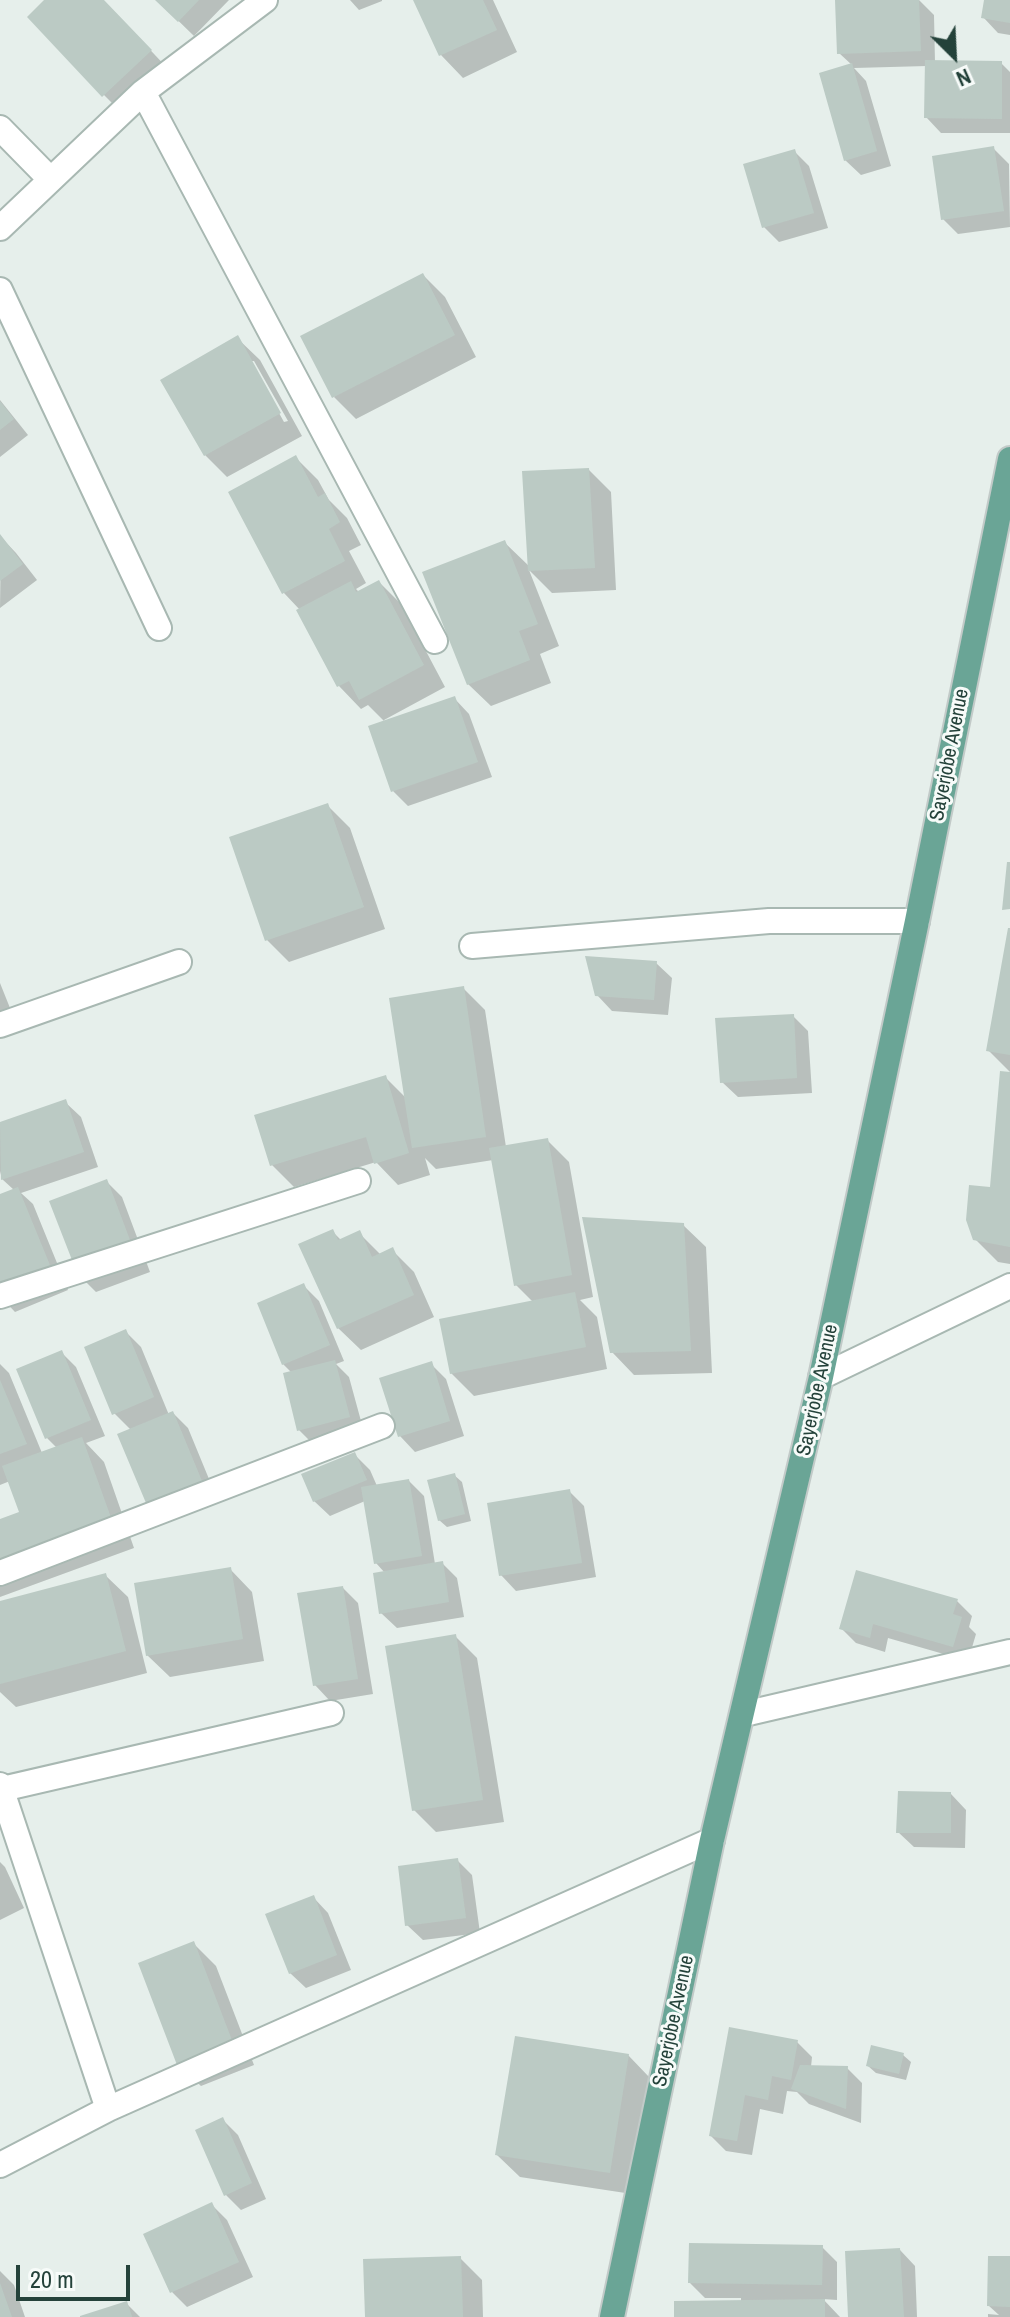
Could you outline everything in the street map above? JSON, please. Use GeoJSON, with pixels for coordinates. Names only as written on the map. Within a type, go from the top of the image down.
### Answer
{"type":"FeatureCollection","features":[{"type":"Feature","properties":{"kind":"main road","name":"Sayerjobe Avenue"},"geometry":{"type":"LineString","coordinates":[[612,2317],[712,1840],[821,1377],[1010,459]]}},
{"type":"Feature","properties":{"kind":"street"},"geometry":{"type":"LineString","coordinates":[[0,228],[143,92],[265,0]]}},
{"type":"Feature","properties":{"kind":"street"},"geometry":{"type":"LineString","coordinates":[[143,92],[435,641]]}},
{"type":"Feature","properties":{"kind":"street"},"geometry":{"type":"LineString","coordinates":[[0,128],[50,179]]}},
{"type":"Feature","properties":{"kind":"street"},"geometry":{"type":"LineString","coordinates":[[0,290],[159,628]]}},
{"type":"Feature","properties":{"kind":"street"},"geometry":{"type":"LineString","coordinates":[[472,946],[769,921],[917,921]]}},
{"type":"Feature","properties":{"kind":"street"},"geometry":{"type":"LineString","coordinates":[[0,1025],[179,962]]}},
{"type":"Feature","properties":{"kind":"street"},"geometry":{"type":"LineString","coordinates":[[0,1296],[358,1181]]}},
{"type":"Feature","properties":{"kind":"street"},"geometry":{"type":"LineString","coordinates":[[821,1377],[1010,1286]]}},
{"type":"Feature","properties":{"kind":"street"},"geometry":{"type":"LineString","coordinates":[[0,1573],[382,1426]]}},
{"type":"Feature","properties":{"kind":"street"},"geometry":{"type":"LineString","coordinates":[[744,1714],[1010,1652]]}},
{"type":"Feature","properties":{"kind":"street"},"geometry":{"type":"LineString","coordinates":[[108,2109],[1,1787],[331,1713]]}},
{"type":"Feature","properties":{"kind":"street"},"geometry":{"type":"LineString","coordinates":[[0,2165],[108,2109],[712,1840]]}},
{"type":"Feature","properties":{"kind":"building"},"geometry":{"type":"Polygon","coordinates":[[[44,0],[104,0],[152,50],[102,97],[27,17],[44,0]]]}},
{"type":"Feature","properties":{"kind":"building"},"geometry":{"type":"Polygon","coordinates":[[[155,0],[199,0],[178,22],[155,0]]]}},
{"type":"Feature","properties":{"kind":"building"},"geometry":{"type":"Polygon","coordinates":[[[413,0],[483,0],[497,30],[439,56],[413,0]]]}},
{"type":"Feature","properties":{"kind":"building"},"geometry":{"type":"Polygon","coordinates":[[[835,0],[919,0],[921,51],[837,54],[835,0]]]}},
{"type":"Feature","properties":{"kind":"building"},"geometry":{"type":"Polygon","coordinates":[[[984,0],[1010,0],[1010,23],[981,18],[984,0]]]}},
{"type":"Feature","properties":{"kind":"building"},"geometry":{"type":"Polygon","coordinates":[[[925,60],[1002,61],[1002,119],[924,118],[925,60]]]}},
{"type":"Feature","properties":{"kind":"building"},"geometry":{"type":"Polygon","coordinates":[[[852,63],[877,151],[844,161],[819,73],[852,63]]]}},
{"type":"Feature","properties":{"kind":"building"},"geometry":{"type":"Polygon","coordinates":[[[994,146],[1004,211],[941,220],[932,156],[994,146]]]}},
{"type":"Feature","properties":{"kind":"building"},"geometry":{"type":"Polygon","coordinates":[[[795,149],[814,213],[762,228],[743,164],[795,149]]]}},
{"type":"Feature","properties":{"kind":"building"},"geometry":{"type":"Polygon","coordinates":[[[423,273],[455,335],[332,398],[300,336],[423,273]]]}},
{"type":"Feature","properties":{"kind":"building"},"geometry":{"type":"Polygon","coordinates":[[[238,335],[281,413],[204,456],[160,380],[238,335]]]}},
{"type":"Feature","properties":{"kind":"building"},"geometry":{"type":"Polygon","coordinates":[[[0,401],[14,419],[0,430],[0,401]]]}},
{"type":"Feature","properties":{"kind":"building"},"geometry":{"type":"Polygon","coordinates":[[[296,455],[318,497],[325,493],[340,522],[329,529],[345,561],[282,594],[228,492],[296,455]]]}},
{"type":"Feature","properties":{"kind":"building"},"geometry":{"type":"Polygon","coordinates":[[[589,468],[595,568],[528,571],[522,471],[589,468]]]}},
{"type":"Feature","properties":{"kind":"building"},"geometry":{"type":"Polygon","coordinates":[[[0,534],[23,564],[0,581],[0,534]]]}},
{"type":"Feature","properties":{"kind":"building"},"geometry":{"type":"Polygon","coordinates":[[[505,540],[538,624],[519,631],[530,660],[467,685],[422,572],[505,540]]]}},
{"type":"Feature","properties":{"kind":"building"},"geometry":{"type":"Polygon","coordinates":[[[379,580],[424,665],[359,700],[349,681],[337,687],[296,610],[351,581],[356,592],[379,580]]]}},
{"type":"Feature","properties":{"kind":"building"},"geometry":{"type":"Polygon","coordinates":[[[455,696],[478,762],[391,792],[368,726],[455,696]]]}},
{"type":"Feature","properties":{"kind":"building"},"geometry":{"type":"Polygon","coordinates":[[[328,803],[364,907],[265,941],[229,837],[328,803]]]}},
{"type":"Feature","properties":{"kind":"building"},"geometry":{"type":"Polygon","coordinates":[[[1007,862],[1010,862],[1010,909],[1002,910],[1007,862]]]}},
{"type":"Feature","properties":{"kind":"building"},"geometry":{"type":"Polygon","coordinates":[[[1010,928],[1010,1055],[986,1051],[1010,928]]]}},
{"type":"Feature","properties":{"kind":"building"},"geometry":{"type":"Polygon","coordinates":[[[585,956],[657,961],[654,1000],[595,996],[585,956]]]}},
{"type":"Feature","properties":{"kind":"building"},"geometry":{"type":"Polygon","coordinates":[[[464,986],[486,1137],[412,1148],[389,998],[464,986]]]}},
{"type":"Feature","properties":{"kind":"building"},"geometry":{"type":"Polygon","coordinates":[[[794,1014],[797,1078],[720,1083],[715,1018],[794,1014]]]}},
{"type":"Feature","properties":{"kind":"building"},"geometry":{"type":"Polygon","coordinates":[[[1000,1071],[1010,1072],[1010,1247],[973,1240],[966,1220],[969,1185],[990,1187],[1000,1071]]]}},
{"type":"Feature","properties":{"kind":"building"},"geometry":{"type":"Polygon","coordinates":[[[386,1075],[409,1153],[374,1164],[366,1137],[270,1166],[254,1115],[386,1075]]]}},
{"type":"Feature","properties":{"kind":"building"},"geometry":{"type":"Polygon","coordinates":[[[66,1099],[84,1152],[1,1180],[0,1122],[66,1099]]]}},
{"type":"Feature","properties":{"kind":"building"},"geometry":{"type":"Polygon","coordinates":[[[548,1138],[572,1275],[514,1286],[489,1148],[548,1138]]]}},
{"type":"Feature","properties":{"kind":"building"},"geometry":{"type":"Polygon","coordinates":[[[107,1179],[136,1256],[79,1278],[49,1201],[107,1179]]]}},
{"type":"Feature","properties":{"kind":"building"},"geometry":{"type":"Polygon","coordinates":[[[18,1187],[54,1275],[0,1297],[0,1194],[18,1187]]]}},
{"type":"Feature","properties":{"kind":"building"},"geometry":{"type":"Polygon","coordinates":[[[582,1217],[684,1223],[691,1351],[610,1353],[582,1217]]]}},
{"type":"Feature","properties":{"kind":"building"},"geometry":{"type":"Polygon","coordinates":[[[333,1229],[338,1240],[360,1230],[372,1257],[393,1247],[414,1295],[337,1329],[298,1244],[333,1229]]]}},
{"type":"Feature","properties":{"kind":"building"},"geometry":{"type":"Polygon","coordinates":[[[304,1283],[330,1345],[282,1365],[257,1303],[304,1283]]]}},
{"type":"Feature","properties":{"kind":"building"},"geometry":{"type":"Polygon","coordinates":[[[575,1292],[586,1347],[450,1374],[439,1319],[575,1292]]]}},
{"type":"Feature","properties":{"kind":"building"},"geometry":{"type":"Polygon","coordinates":[[[126,1329],[154,1397],[112,1415],[84,1347],[126,1329]]]}},
{"type":"Feature","properties":{"kind":"building"},"geometry":{"type":"Polygon","coordinates":[[[62,1350],[91,1420],[45,1439],[16,1369],[62,1350]]]}},
{"type":"Feature","properties":{"kind":"building"},"geometry":{"type":"Polygon","coordinates":[[[335,1360],[350,1417],[297,1431],[283,1373],[335,1360]]]}},
{"type":"Feature","properties":{"kind":"building"},"geometry":{"type":"Polygon","coordinates":[[[432,1361],[450,1421],[398,1437],[379,1378],[432,1361]]]}},
{"type":"Feature","properties":{"kind":"building"},"geometry":{"type":"Polygon","coordinates":[[[0,1380],[27,1444],[0,1454],[0,1380]]]}},
{"type":"Feature","properties":{"kind":"building"},"geometry":{"type":"Polygon","coordinates":[[[173,1411],[202,1481],[146,1503],[117,1434],[173,1411]]]}},
{"type":"Feature","properties":{"kind":"building"},"geometry":{"type":"Polygon","coordinates":[[[82,1437],[114,1526],[0,1567],[0,1519],[19,1512],[2,1466],[82,1437]]]}},
{"type":"Feature","properties":{"kind":"building"},"geometry":{"type":"Polygon","coordinates":[[[355,1452],[367,1480],[313,1502],[301,1474],[355,1452]]]}},
{"type":"Feature","properties":{"kind":"building"},"geometry":{"type":"Polygon","coordinates":[[[455,1473],[465,1514],[438,1521],[427,1480],[455,1473]]]}},
{"type":"Feature","properties":{"kind":"building"},"geometry":{"type":"Polygon","coordinates":[[[409,1479],[422,1556],[374,1564],[361,1487],[409,1479]]]}},
{"type":"Feature","properties":{"kind":"building"},"geometry":{"type":"Polygon","coordinates":[[[570,1489],[582,1563],[499,1576],[487,1503],[570,1489]]]}},
{"type":"Feature","properties":{"kind":"building"},"geometry":{"type":"Polygon","coordinates":[[[443,1561],[449,1602],[379,1614],[373,1573],[443,1561]]]}},
{"type":"Feature","properties":{"kind":"building"},"geometry":{"type":"Polygon","coordinates":[[[231,1567],[243,1639],[146,1656],[134,1583],[231,1567]]]}},
{"type":"Feature","properties":{"kind":"building"},"geometry":{"type":"Polygon","coordinates":[[[856,1570],[958,1599],[953,1614],[962,1617],[953,1647],[873,1624],[870,1638],[839,1629],[856,1570]]]}},
{"type":"Feature","properties":{"kind":"building"},"geometry":{"type":"Polygon","coordinates":[[[106,1573],[126,1651],[0,1684],[0,1601],[106,1573]]]}},
{"type":"Feature","properties":{"kind":"building"},"geometry":{"type":"Polygon","coordinates":[[[343,1586],[358,1679],[313,1686],[297,1593],[343,1586]]]}},
{"type":"Feature","properties":{"kind":"building"},"geometry":{"type":"Polygon","coordinates":[[[456,1634],[483,1800],[412,1811],[385,1646],[456,1634]]]}},
{"type":"Feature","properties":{"kind":"building"},"geometry":{"type":"Polygon","coordinates":[[[898,1791],[951,1792],[951,1833],[896,1833],[898,1791]]]}},
{"type":"Feature","properties":{"kind":"building"},"geometry":{"type":"Polygon","coordinates":[[[458,1858],[466,1918],[405,1926],[398,1866],[458,1858]]]}},
{"type":"Feature","properties":{"kind":"building"},"geometry":{"type":"Polygon","coordinates":[[[314,1895],[337,1955],[289,1974],[265,1914],[314,1895]]]}},
{"type":"Feature","properties":{"kind":"building"},"geometry":{"type":"Polygon","coordinates":[[[194,1941],[233,2043],[177,2065],[138,1963],[194,1941]]]}},
{"type":"Feature","properties":{"kind":"building"},"geometry":{"type":"Polygon","coordinates":[[[729,2027],[798,2040],[791,2080],[772,2076],[768,2100],[745,2095],[737,2141],[709,2136],[729,2027]]]}},
{"type":"Feature","properties":{"kind":"building"},"geometry":{"type":"Polygon","coordinates":[[[515,2036],[629,2054],[610,2173],[495,2155],[515,2036]]]}},
{"type":"Feature","properties":{"kind":"building"},"geometry":{"type":"Polygon","coordinates":[[[871,2045],[904,2053],[899,2074],[866,2066],[871,2045]]]}},
{"type":"Feature","properties":{"kind":"building"},"geometry":{"type":"Polygon","coordinates":[[[800,2065],[848,2066],[846,2109],[791,2089],[800,2065]]]}},
{"type":"Feature","properties":{"kind":"building"},"geometry":{"type":"Polygon","coordinates":[[[223,2117],[252,2183],[224,2196],[195,2130],[223,2117]]]}},
{"type":"Feature","properties":{"kind":"building"},"geometry":{"type":"Polygon","coordinates":[[[212,2202],[239,2262],[170,2293],[143,2234],[212,2202]]]}},
{"type":"Feature","properties":{"kind":"building"},"geometry":{"type":"Polygon","coordinates":[[[689,2243],[823,2245],[822,2285],[688,2283],[689,2243]]]}},
{"type":"Feature","properties":{"kind":"building"},"geometry":{"type":"Polygon","coordinates":[[[900,2248],[904,2317],[848,2317],[845,2251],[900,2248]]]}},
{"type":"Feature","properties":{"kind":"building"},"geometry":{"type":"Polygon","coordinates":[[[461,2256],[463,2317],[365,2317],[363,2259],[461,2256]]]}},
{"type":"Feature","properties":{"kind":"building"},"geometry":{"type":"Polygon","coordinates":[[[988,2256],[1010,2256],[1010,2307],[987,2306],[988,2256]]]}},
{"type":"Feature","properties":{"kind":"building"},"geometry":{"type":"Polygon","coordinates":[[[0,2283],[12,2317],[0,2317],[0,2283]]]}},
{"type":"Feature","properties":{"kind":"building"},"geometry":{"type":"Polygon","coordinates":[[[825,2299],[825,2317],[674,2317],[674,2301],[825,2299]]]}},
{"type":"Feature","properties":{"kind":"building"},"geometry":{"type":"Polygon","coordinates":[[[127,2301],[132,2317],[80,2317],[80,2316],[127,2301]]]}}]}
